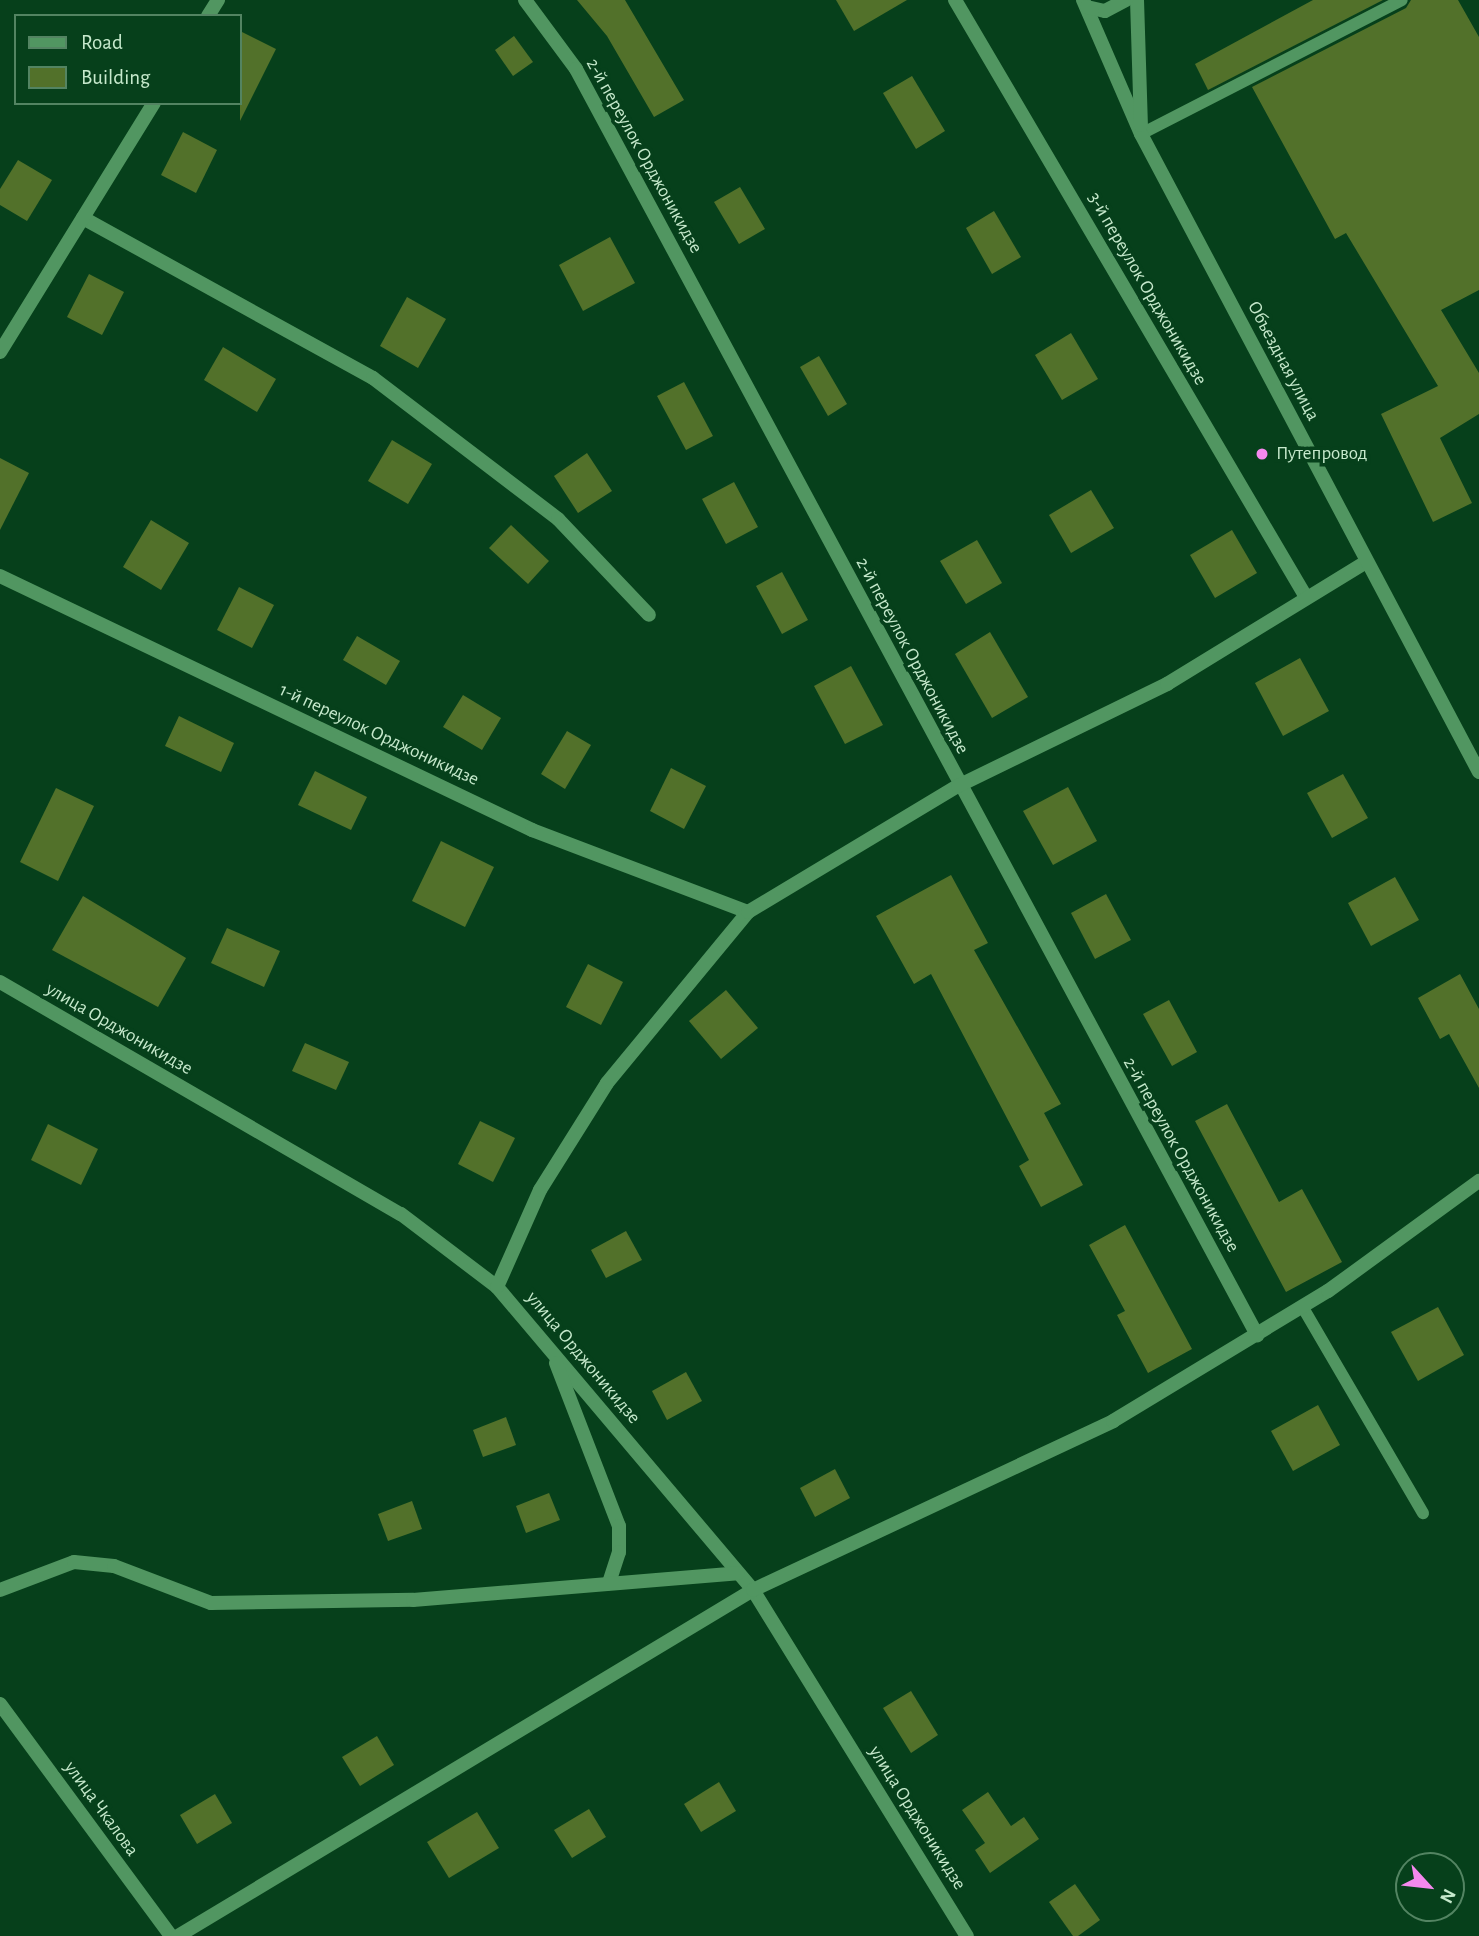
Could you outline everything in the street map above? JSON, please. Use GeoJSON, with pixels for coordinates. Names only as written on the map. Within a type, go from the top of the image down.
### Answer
{"type":"FeatureCollection","features":[{"type":"Feature","properties":{"kind":"street","name":"2-й переулок Орджоникидзе"},"geometry":{"type":"LineString","coordinates":[[526,0],[576,69],[958,786],[1257,1335]]}},
{"type":"Feature","properties":{"kind":"street","name":"3-й переулок Орджоникидзе"},"geometry":{"type":"LineString","coordinates":[[955,0],[1306,597]]}},
{"type":"Feature","properties":{"kind":"street"},"geometry":{"type":"LineString","coordinates":[[1085,4],[1105,11],[1126,0]]}},
{"type":"Feature","properties":{"kind":"street"},"geometry":{"type":"LineString","coordinates":[[1138,0],[1141,134]]}},
{"type":"Feature","properties":{"kind":"street","name":"Объездная улица"},"geometry":{"type":"LineString","coordinates":[[1085,4],[1141,134],[1479,772]]}},
{"type":"Feature","properties":{"kind":"street"},"geometry":{"type":"LineString","coordinates":[[0,352],[153,105]]}},
{"type":"Feature","properties":{"kind":"street"},"geometry":{"type":"LineString","coordinates":[[83,218],[373,378],[558,519],[649,615]]}},
{"type":"Feature","properties":{"kind":"street"},"geometry":{"type":"LineString","coordinates":[[497,1287],[540,1190],[607,1083],[748,912],[958,786],[1167,684],[1366,562]]}},
{"type":"Feature","properties":{"kind":"street","name":"1-й переулок Орджоникидзе"},"geometry":{"type":"LineString","coordinates":[[0,576],[532,830],[748,912]]}},
{"type":"Feature","properties":{"kind":"street","name":"улица Орджоникидзе"},"geometry":{"type":"LineString","coordinates":[[0,982],[401,1214],[497,1287],[754,1590],[967,1936]]}},
{"type":"Feature","properties":{"kind":"street"},"geometry":{"type":"LineString","coordinates":[[178,1936],[754,1590],[1113,1421],[1302,1306],[1479,1181]]}},
{"type":"Feature","properties":{"kind":"street"},"geometry":{"type":"LineString","coordinates":[[552,1352],[619,1526],[619,1552],[609,1583]]}},
{"type":"Feature","properties":{"kind":"street"},"geometry":{"type":"LineString","coordinates":[[0,1590],[74,1562],[114,1566],[211,1603],[412,1600],[738,1573]]}},
{"type":"Feature","properties":{"kind":"street","name":"улица Чкалова"},"geometry":{"type":"LineString","coordinates":[[0,1704],[171,1936]]}},
{"type":"Feature","properties":{"kind":"lane"},"geometry":{"type":"LineString","coordinates":[[1141,134],[1402,0]]}},
{"type":"Feature","properties":{"kind":"lane"},"geometry":{"type":"LineString","coordinates":[[1302,1306],[1423,1513]]}},
{"type":"Feature","properties":{"kind":"building"},"geometry":{"type":"Polygon","coordinates":[[[577,0],[625,0],[684,100],[654,117],[607,36],[577,0]]]}},
{"type":"Feature","properties":{"kind":"building"},"geometry":{"type":"Polygon","coordinates":[[[836,0],[907,0],[854,31],[836,0]]]}},
{"type":"Feature","properties":{"kind":"building"},"geometry":{"type":"Polygon","coordinates":[[[1313,0],[1383,0],[1208,90],[1195,64],[1313,0]]]}},
{"type":"Feature","properties":{"kind":"building"},"geometry":{"type":"Polygon","coordinates":[[[1411,0],[1458,0],[1479,37],[1479,290],[1441,310],[1479,373],[1479,414],[1440,438],[1472,503],[1433,522],[1381,414],[1438,386],[1346,233],[1335,239],[1252,87],[1406,8],[1411,0]]]}},
{"type":"Feature","properties":{"kind":"building"},"geometry":{"type":"Polygon","coordinates":[[[242,32],[276,49],[240,121],[242,105],[242,32]]]}},
{"type":"Feature","properties":{"kind":"building"},"geometry":{"type":"Polygon","coordinates":[[[514,36],[533,62],[513,76],[495,50],[514,36]]]}},
{"type":"Feature","properties":{"kind":"building"},"geometry":{"type":"Polygon","coordinates":[[[912,76],[945,131],[916,149],[883,93],[912,76]]]}},
{"type":"Feature","properties":{"kind":"building"},"geometry":{"type":"Polygon","coordinates":[[[183,132],[217,150],[196,193],[161,175],[183,132]]]}},
{"type":"Feature","properties":{"kind":"building"},"geometry":{"type":"Polygon","coordinates":[[[18,160],[52,180],[27,221],[0,205],[0,189],[18,160]]]}},
{"type":"Feature","properties":{"kind":"building"},"geometry":{"type":"Polygon","coordinates":[[[740,187],[765,229],[739,244],[714,202],[740,187]]]}},
{"type":"Feature","properties":{"kind":"building"},"geometry":{"type":"Polygon","coordinates":[[[994,211],[1021,257],[992,274],[966,228],[994,211]]]}},
{"type":"Feature","properties":{"kind":"building"},"geometry":{"type":"Polygon","coordinates":[[[610,237],[635,283],[583,311],[559,265],[610,237]]]}},
{"type":"Feature","properties":{"kind":"building"},"geometry":{"type":"Polygon","coordinates":[[[89,274],[124,292],[102,335],[67,317],[89,274]]]}},
{"type":"Feature","properties":{"kind":"building"},"geometry":{"type":"Polygon","coordinates":[[[407,297],[446,319],[418,368],[380,346],[407,297]]]}},
{"type":"Feature","properties":{"kind":"building"},"geometry":{"type":"Polygon","coordinates":[[[1071,333],[1098,379],[1062,400],[1035,355],[1071,333]]]}},
{"type":"Feature","properties":{"kind":"building"},"geometry":{"type":"Polygon","coordinates":[[[223,347],[276,379],[257,412],[204,380],[223,347]]]}},
{"type":"Feature","properties":{"kind":"building"},"geometry":{"type":"Polygon","coordinates":[[[819,356],[847,404],[828,416],[800,367],[819,356]]]}},
{"type":"Feature","properties":{"kind":"building"},"geometry":{"type":"Polygon","coordinates":[[[684,382],[713,436],[686,450],[657,396],[684,382]]]}},
{"type":"Feature","properties":{"kind":"building"},"geometry":{"type":"Polygon","coordinates":[[[392,440],[432,464],[408,504],[368,481],[392,440]]]}},
{"type":"Feature","properties":{"kind":"building"},"geometry":{"type":"Polygon","coordinates":[[[587,453],[612,491],[578,513],[554,476],[587,453]]]}},
{"type":"Feature","properties":{"kind":"building"},"geometry":{"type":"Polygon","coordinates":[[[0,458],[29,473],[0,530],[0,458]]]}},
{"type":"Feature","properties":{"kind":"building"},"geometry":{"type":"Polygon","coordinates":[[[734,482],[758,527],[726,544],[702,499],[734,482]]]}},
{"type":"Feature","properties":{"kind":"building"},"geometry":{"type":"Polygon","coordinates":[[[1091,490],[1114,528],[1071,553],[1049,515],[1091,490]]]}},
{"type":"Feature","properties":{"kind":"building"},"geometry":{"type":"Polygon","coordinates":[[[151,520],[189,543],[161,590],[123,567],[151,520]]]}},
{"type":"Feature","properties":{"kind":"building"},"geometry":{"type":"Polygon","coordinates":[[[511,525],[549,561],[528,584],[489,548],[511,525]]]}},
{"type":"Feature","properties":{"kind":"building"},"geometry":{"type":"Polygon","coordinates":[[[1232,530],[1257,573],[1215,598],[1190,555],[1232,530]]]}},
{"type":"Feature","properties":{"kind":"building"},"geometry":{"type":"Polygon","coordinates":[[[977,540],[1002,583],[966,604],[940,561],[977,540]]]}},
{"type":"Feature","properties":{"kind":"building"},"geometry":{"type":"Polygon","coordinates":[[[782,572],[808,620],[782,634],[756,586],[782,572]]]}},
{"type":"Feature","properties":{"kind":"building"},"geometry":{"type":"Polygon","coordinates":[[[239,587],[274,605],[252,648],[217,630],[239,587]]]}},
{"type":"Feature","properties":{"kind":"building"},"geometry":{"type":"Polygon","coordinates":[[[990,632],[1028,697],[992,718],[955,654],[990,632]]]}},
{"type":"Feature","properties":{"kind":"building"},"geometry":{"type":"Polygon","coordinates":[[[357,636],[400,661],[386,685],[343,660],[357,636]]]}},
{"type":"Feature","properties":{"kind":"building"},"geometry":{"type":"Polygon","coordinates":[[[1300,658],[1329,711],[1283,736],[1255,683],[1300,658]]]}},
{"type":"Feature","properties":{"kind":"building"},"geometry":{"type":"Polygon","coordinates":[[[851,666],[883,725],[845,744],[814,686],[851,666]]]}},
{"type":"Feature","properties":{"kind":"building"},"geometry":{"type":"Polygon","coordinates":[[[463,695],[501,718],[482,750],[443,727],[463,695]]]}},
{"type":"Feature","properties":{"kind":"building"},"geometry":{"type":"Polygon","coordinates":[[[179,716],[234,743],[221,772],[165,746],[179,716]]]}},
{"type":"Feature","properties":{"kind":"building"},"geometry":{"type":"Polygon","coordinates":[[[567,731],[591,745],[565,789],[541,774],[567,731]]]}},
{"type":"Feature","properties":{"kind":"building"},"geometry":{"type":"Polygon","coordinates":[[[671,768],[706,786],[684,829],[650,811],[671,768]]]}},
{"type":"Feature","properties":{"kind":"building"},"geometry":{"type":"Polygon","coordinates":[[[315,771],[367,797],[351,830],[298,805],[315,771]]]}},
{"type":"Feature","properties":{"kind":"building"},"geometry":{"type":"Polygon","coordinates":[[[1343,774],[1368,818],[1332,838],[1307,793],[1343,774]]]}},
{"type":"Feature","properties":{"kind":"building"},"geometry":{"type":"Polygon","coordinates":[[[1068,787],[1097,841],[1053,865],[1023,811],[1068,787]]]}},
{"type":"Feature","properties":{"kind":"building"},"geometry":{"type":"Polygon","coordinates":[[[56,788],[94,806],[58,881],[20,862],[56,788]]]}},
{"type":"Feature","properties":{"kind":"building"},"geometry":{"type":"Polygon","coordinates":[[[441,841],[494,867],[465,927],[412,901],[441,841]]]}},
{"type":"Feature","properties":{"kind":"building"},"geometry":{"type":"Polygon","coordinates":[[[951,875],[988,943],[974,950],[1061,1104],[1044,1113],[1083,1185],[1041,1207],[1019,1166],[1029,1160],[931,974],[914,984],[876,916],[951,875]]]}},
{"type":"Feature","properties":{"kind":"building"},"geometry":{"type":"Polygon","coordinates":[[[1395,877],[1419,920],[1371,946],[1348,903],[1395,877]]]}},
{"type":"Feature","properties":{"kind":"building"},"geometry":{"type":"Polygon","coordinates":[[[1106,894],[1131,940],[1095,959],[1071,913],[1106,894]]]}},
{"type":"Feature","properties":{"kind":"building"},"geometry":{"type":"Polygon","coordinates":[[[83,896],[186,958],[158,1007],[52,950],[83,896]]]}},
{"type":"Feature","properties":{"kind":"building"},"geometry":{"type":"Polygon","coordinates":[[[227,928],[280,951],[264,987],[211,963],[227,928]]]}},
{"type":"Feature","properties":{"kind":"building"},"geometry":{"type":"Polygon","coordinates":[[[588,964],[623,982],[601,1025],[566,1007],[588,964]]]}},
{"type":"Feature","properties":{"kind":"building"},"geometry":{"type":"Polygon","coordinates":[[[1460,974],[1479,1009],[1479,1088],[1449,1034],[1440,1039],[1418,998],[1460,974]]]}},
{"type":"Feature","properties":{"kind":"building"},"geometry":{"type":"Polygon","coordinates":[[[726,990],[758,1028],[721,1059],[689,1021],[726,990]]]}},
{"type":"Feature","properties":{"kind":"building"},"geometry":{"type":"Polygon","coordinates":[[[1169,1000],[1197,1052],[1172,1066],[1143,1014],[1169,1000]]]}},
{"type":"Feature","properties":{"kind":"building"},"geometry":{"type":"Polygon","coordinates":[[[305,1043],[349,1062],[336,1090],[292,1071],[305,1043]]]}},
{"type":"Feature","properties":{"kind":"building"},"geometry":{"type":"Polygon","coordinates":[[[1227,1104],[1279,1202],[1302,1189],[1342,1262],[1286,1292],[1195,1121],[1227,1104]]]}},
{"type":"Feature","properties":{"kind":"building"},"geometry":{"type":"Polygon","coordinates":[[[480,1121],[515,1138],[493,1182],[458,1164],[480,1121]]]}},
{"type":"Feature","properties":{"kind":"building"},"geometry":{"type":"Polygon","coordinates":[[[48,1124],[98,1149],[81,1185],[31,1160],[48,1124]]]}},
{"type":"Feature","properties":{"kind":"building"},"geometry":{"type":"Polygon","coordinates":[[[1125,1225],[1192,1349],[1148,1373],[1117,1315],[1125,1311],[1089,1245],[1125,1225]]]}},
{"type":"Feature","properties":{"kind":"building"},"geometry":{"type":"Polygon","coordinates":[[[626,1231],[642,1260],[606,1278],[591,1250],[626,1231]]]}},
{"type":"Feature","properties":{"kind":"building"},"geometry":{"type":"Polygon","coordinates":[[[1438,1307],[1464,1355],[1418,1381],[1391,1332],[1438,1307]]]}},
{"type":"Feature","properties":{"kind":"building"},"geometry":{"type":"Polygon","coordinates":[[[686,1372],[702,1401],[667,1420],[652,1391],[686,1372]]]}},
{"type":"Feature","properties":{"kind":"building"},"geometry":{"type":"Polygon","coordinates":[[[1318,1405],[1340,1445],[1293,1471],[1271,1431],[1318,1405]]]}},
{"type":"Feature","properties":{"kind":"building"},"geometry":{"type":"Polygon","coordinates":[[[506,1417],[516,1445],[483,1457],[473,1430],[506,1417]]]}},
{"type":"Feature","properties":{"kind":"building"},"geometry":{"type":"Polygon","coordinates":[[[835,1469],[850,1498],[815,1517],[800,1488],[835,1469]]]}},
{"type":"Feature","properties":{"kind":"building"},"geometry":{"type":"Polygon","coordinates":[[[549,1493],[560,1520],[526,1533],[516,1506],[549,1493]]]}},
{"type":"Feature","properties":{"kind":"building"},"geometry":{"type":"Polygon","coordinates":[[[412,1501],[422,1529],[388,1541],[378,1514],[412,1501]]]}},
{"type":"Feature","properties":{"kind":"building"},"geometry":{"type":"Polygon","coordinates":[[[911,1691],[938,1735],[911,1753],[883,1708],[911,1691]]]}},
{"type":"Feature","properties":{"kind":"building"},"geometry":{"type":"Polygon","coordinates":[[[377,1736],[394,1765],[360,1786],[342,1757],[377,1736]]]}},
{"type":"Feature","properties":{"kind":"building"},"geometry":{"type":"Polygon","coordinates":[[[719,1782],[736,1811],[701,1832],[684,1804],[719,1782]]]}},
{"type":"Feature","properties":{"kind":"building"},"geometry":{"type":"Polygon","coordinates":[[[988,1792],[1011,1826],[1024,1817],[1039,1839],[990,1873],[975,1850],[985,1843],[962,1810],[988,1792]]]}},
{"type":"Feature","properties":{"kind":"building"},"geometry":{"type":"Polygon","coordinates":[[[215,1794],[232,1823],[197,1844],[180,1815],[215,1794]]]}},
{"type":"Feature","properties":{"kind":"building"},"geometry":{"type":"Polygon","coordinates":[[[589,1809],[606,1837],[572,1858],[554,1830],[589,1809]]]}},
{"type":"Feature","properties":{"kind":"building"},"geometry":{"type":"Polygon","coordinates":[[[477,1812],[499,1848],[449,1878],[427,1842],[477,1812]]]}},
{"type":"Feature","properties":{"kind":"building"},"geometry":{"type":"Polygon","coordinates":[[[1075,1884],[1100,1920],[1078,1936],[1073,1936],[1049,1902],[1075,1884]]]}},
{"type":"Feature","properties":{"kind":"place","name":"Путепровод"},"geometry":{"type":"Point","coordinates":[1262,454]}}]}
